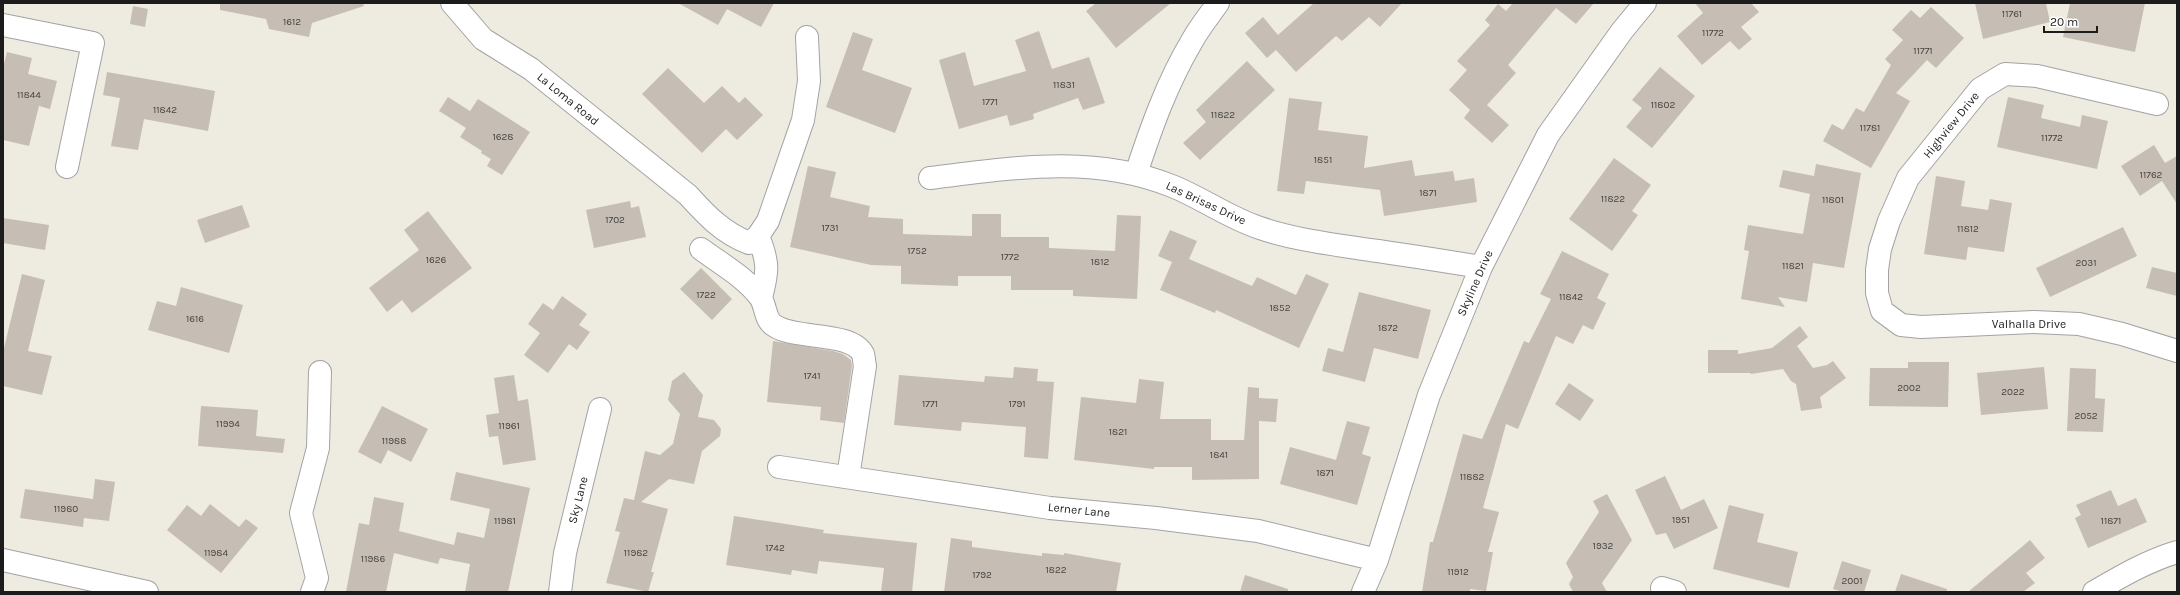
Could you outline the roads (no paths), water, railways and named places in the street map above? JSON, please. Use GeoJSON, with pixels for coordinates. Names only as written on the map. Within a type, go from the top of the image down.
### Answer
{"type":"FeatureCollection","features":[{"type":"Feature","properties":{"kind":"street","name":"La Loma Road"},"geometry":{"type":"LineString","coordinates":[[452,3],[483,39],[531,69],[688,194],[706,216],[732,237],[749,243],[758,236]]}},
{"type":"Feature","properties":{"kind":"street"},"geometry":{"type":"LineString","coordinates":[[1136,174],[1155,117],[1172,77],[1192,40],[1218,3]]}},
{"type":"Feature","properties":{"kind":"street","name":"Skyline Drive"},"geometry":{"type":"LineString","coordinates":[[1363,592],[1377,560],[1429,396],[1481,267],[1548,135],[1622,31],[1645,3]]}},
{"type":"Feature","properties":{"kind":"street"},"geometry":{"type":"LineString","coordinates":[[3,25],[93,43],[67,167]]}},
{"type":"Feature","properties":{"kind":"street"},"geometry":{"type":"LineString","coordinates":[[761,298],[768,272],[765,253],[758,236],[768,221],[802,120],[809,81],[806,37]]}},
{"type":"Feature","properties":{"kind":"street","name":"Highview Drive"},"geometry":{"type":"LineString","coordinates":[[1882,311],[1877,293],[1877,270],[1882,242],[1897,200],[1908,178],[1980,89],[2005,74],[2029,76],[2157,104]]}},
{"type":"Feature","properties":{"kind":"street","name":"Las Brisas Drive"},"geometry":{"type":"LineString","coordinates":[[930,178],[1048,165],[1088,166],[1136,174],[1173,186],[1211,206],[1260,228],[1318,242],[1481,267]]}},
{"type":"Feature","properties":{"kind":"street"},"geometry":{"type":"LineString","coordinates":[[701,249],[747,282],[761,298],[767,319],[774,326],[787,331],[852,343],[863,355],[865,366],[848,477]]}},
{"type":"Feature","properties":{"kind":"street","name":"Valhalla Drive"},"geometry":{"type":"LineString","coordinates":[[1882,311],[1901,324],[1921,327],[2034,322],[2079,324],[2122,334],[2177,352]]}},
{"type":"Feature","properties":{"kind":"street"},"geometry":{"type":"LineString","coordinates":[[312,592],[317,578],[301,513],[318,448],[320,372]]}},
{"type":"Feature","properties":{"kind":"street","name":"Sky Lane"},"geometry":{"type":"LineString","coordinates":[[560,592],[565,553],[600,409]]}},
{"type":"Feature","properties":{"kind":"street","name":"Lerner Lane"},"geometry":{"type":"LineString","coordinates":[[779,467],[1050,508],[1156,518],[1258,531],[1377,560]]}},
{"type":"Feature","properties":{"kind":"street"},"geometry":{"type":"LineString","coordinates":[[2094,592],[2128,573],[2177,552]]}},
{"type":"Feature","properties":{"kind":"street"},"geometry":{"type":"LineString","coordinates":[[3,560],[147,592]]}}]}
